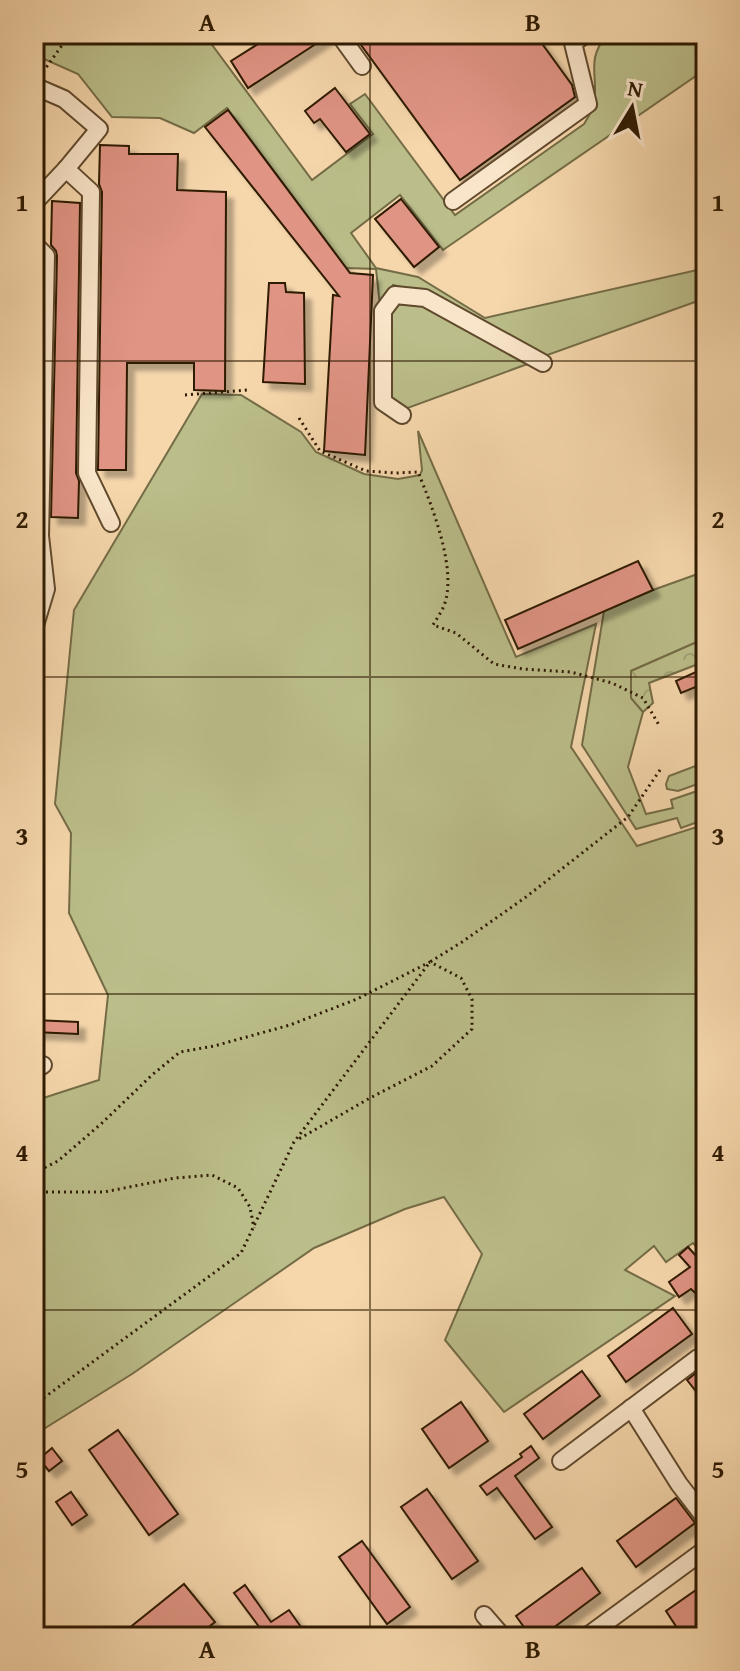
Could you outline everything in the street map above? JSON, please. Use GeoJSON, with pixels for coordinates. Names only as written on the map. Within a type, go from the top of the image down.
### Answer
{"type":"FeatureCollection","features":[{"type":"Feature","properties":{"kind":"street"},"geometry":{"type":"LineString","coordinates":[[339,34],[362,66]]}},
{"type":"Feature","properties":{"kind":"street"},"geometry":{"type":"LineString","coordinates":[[453,201],[588,104],[575,37]]}},
{"type":"Feature","properties":{"kind":"street"},"geometry":{"type":"LineString","coordinates":[[34,203],[99,129],[38,79]]}},
{"type":"Feature","properties":{"kind":"street"},"geometry":{"type":"LineString","coordinates":[[66,169],[91,192],[87,473],[111,523]]}},
{"type":"Feature","properties":{"kind":"street"},"geometry":{"type":"LineString","coordinates":[[34,244],[46,256],[40,536],[46,589],[34,629]]}},
{"type":"Feature","properties":{"kind":"street"},"geometry":{"type":"LineString","coordinates":[[402,415],[383,402],[383,311],[395,295],[425,298],[543,363]]}},
{"type":"Feature","properties":{"kind":"street"},"geometry":{"type":"LineString","coordinates":[[561,1461],[698,1358]]}},
{"type":"Feature","properties":{"kind":"street"},"geometry":{"type":"LineString","coordinates":[[631,1408],[679,1484],[706,1519]]}},
{"type":"Feature","properties":{"kind":"street"},"geometry":{"type":"LineString","coordinates":[[586,1637],[706,1549]]}},
{"type":"Feature","properties":{"kind":"street"},"geometry":{"type":"LineString","coordinates":[[484,1615],[503,1637]]}},
{"type":"Feature","properties":{"kind":"path"},"geometry":{"type":"LineString","coordinates":[[38,79],[70,34]]}},
{"type":"Feature","properties":{"kind":"path"},"geometry":{"type":"LineString","coordinates":[[185,395],[247,390]]}},
{"type":"Feature","properties":{"kind":"path"},"geometry":{"type":"LineString","coordinates":[[299,418],[320,451],[331,456],[366,471],[418,472],[435,514],[448,573],[444,606],[433,625],[456,633],[494,664],[571,672],[612,683],[643,698],[659,725]]}},
{"type":"Feature","properties":{"kind":"path"},"geometry":{"type":"LineString","coordinates":[[34,1173],[58,1161],[180,1052],[290,1025],[357,999],[462,942],[526,897],[628,817],[662,767]]}},
{"type":"Feature","properties":{"kind":"path"},"geometry":{"type":"LineString","coordinates":[[34,1405],[241,1253],[294,1142],[430,962]]}},
{"type":"Feature","properties":{"kind":"path"},"geometry":{"type":"LineString","coordinates":[[294,1142],[432,1066],[472,1029],[472,999],[461,978],[430,962]]}},
{"type":"Feature","properties":{"kind":"path"},"geometry":{"type":"LineString","coordinates":[[34,1192],[104,1192],[175,1178],[212,1175],[238,1188],[250,1207],[254,1228]]}},
{"type":"Feature","properties":{"kind":"green space"},"geometry":{"type":"Polygon","coordinates":[[[34,34],[204,34],[312,180],[373,134],[350,104],[365,94],[455,215],[584,124],[595,97],[596,53],[608,34],[706,34],[706,69],[443,250],[400,195],[351,233],[376,268],[418,277],[485,318],[706,268],[706,298],[542,357],[418,291],[393,285],[380,306],[376,269],[346,268],[227,108],[194,133],[160,118],[112,117],[78,74],[42,58],[34,59],[34,34]]]}},
{"type":"Feature","properties":{"kind":"green space"},"geometry":{"type":"Polygon","coordinates":[[[402,301],[425,302],[533,362],[405,409],[388,399],[391,312],[395,304],[402,301]]]}},
{"type":"Feature","properties":{"kind":"green space"},"geometry":{"type":"Polygon","coordinates":[[[202,394],[241,395],[301,432],[316,452],[364,474],[398,479],[420,475],[418,431],[516,657],[596,624],[571,747],[637,846],[706,824],[706,1258],[693,1243],[666,1262],[654,1246],[625,1270],[675,1296],[504,1412],[445,1340],[482,1254],[444,1197],[405,1209],[314,1248],[132,1374],[34,1435],[34,1101],[99,1080],[108,995],[69,913],[71,833],[55,804],[74,610],[202,394]]]}},
{"type":"Feature","properties":{"kind":"green space"},"geometry":{"type":"Polygon","coordinates":[[[706,571],[706,638],[631,671],[631,698],[643,712],[628,767],[646,814],[673,808],[671,800],[706,788],[706,819],[681,828],[677,818],[636,829],[582,745],[604,611],[706,571]]]}},
{"type":"Feature","properties":{"kind":"green space"},"geometry":{"type":"Polygon","coordinates":[[[706,638],[706,661],[649,683],[653,703],[643,712],[631,698],[631,671],[706,638]]]}},
{"type":"Feature","properties":{"kind":"green space"},"geometry":{"type":"Polygon","coordinates":[[[706,762],[706,781],[678,791],[667,789],[669,776],[706,762]]]}},
{"type":"Feature","properties":{"kind":"building"},"geometry":{"type":"Polygon","coordinates":[[[274,34],[328,36],[248,88],[231,61],[274,34]]]}},
{"type":"Feature","properties":{"kind":"building"},"geometry":{"type":"Polygon","coordinates":[[[353,34],[535,34],[572,85],[575,97],[460,180],[353,34]]]}},
{"type":"Feature","properties":{"kind":"building"},"geometry":{"type":"Polygon","coordinates":[[[335,88],[370,134],[346,152],[320,119],[314,123],[305,111],[335,88]]]}},
{"type":"Feature","properties":{"kind":"building"},"geometry":{"type":"Polygon","coordinates":[[[228,110],[350,273],[373,275],[365,455],[324,451],[333,295],[339,296],[205,127],[228,110]]]}},
{"type":"Feature","properties":{"kind":"building"},"geometry":{"type":"Polygon","coordinates":[[[100,145],[129,146],[129,154],[178,154],[177,190],[226,192],[225,391],[194,390],[194,363],[127,363],[126,470],[98,470],[100,145]]]}},
{"type":"Feature","properties":{"kind":"building"},"geometry":{"type":"Polygon","coordinates":[[[401,199],[439,247],[414,267],[375,219],[401,199]]]}},
{"type":"Feature","properties":{"kind":"building"},"geometry":{"type":"Polygon","coordinates":[[[52,201],[80,203],[78,518],[51,517],[57,256],[51,245],[52,201]]]}},
{"type":"Feature","properties":{"kind":"building"},"geometry":{"type":"Polygon","coordinates":[[[269,283],[285,283],[286,292],[304,293],[305,384],[263,382],[269,283]]]}},
{"type":"Feature","properties":{"kind":"building"},"geometry":{"type":"Polygon","coordinates":[[[638,561],[653,590],[518,649],[505,620],[638,561]]]}},
{"type":"Feature","properties":{"kind":"building"},"geometry":{"type":"Polygon","coordinates":[[[698,671],[703,684],[681,693],[676,681],[698,671]]]}},
{"type":"Feature","properties":{"kind":"building"},"geometry":{"type":"Polygon","coordinates":[[[34,1020],[78,1022],[78,1034],[34,1032],[34,1020]]]}},
{"type":"Feature","properties":{"kind":"building"},"geometry":{"type":"Polygon","coordinates":[[[688,1247],[706,1267],[706,1303],[691,1289],[679,1297],[669,1282],[690,1267],[679,1255],[688,1247]]]}},
{"type":"Feature","properties":{"kind":"building"},"geometry":{"type":"Polygon","coordinates":[[[673,1308],[692,1334],[626,1382],[608,1356],[673,1308]]]}},
{"type":"Feature","properties":{"kind":"building"},"geometry":{"type":"Polygon","coordinates":[[[706,1365],[706,1404],[687,1380],[706,1365]]]}},
{"type":"Feature","properties":{"kind":"building"},"geometry":{"type":"Polygon","coordinates":[[[582,1371],[600,1396],[543,1439],[524,1414],[582,1371]]]}},
{"type":"Feature","properties":{"kind":"building"},"geometry":{"type":"Polygon","coordinates":[[[461,1402],[488,1441],[449,1468],[422,1429],[461,1402]]]}},
{"type":"Feature","properties":{"kind":"building"},"geometry":{"type":"Polygon","coordinates":[[[118,1430],[178,1514],[149,1535],[89,1450],[118,1430]]]}},
{"type":"Feature","properties":{"kind":"building"},"geometry":{"type":"Polygon","coordinates":[[[531,1446],[539,1458],[515,1476],[552,1527],[535,1539],[497,1488],[487,1495],[480,1486],[522,1457],[520,1454],[531,1446]]]}},
{"type":"Feature","properties":{"kind":"building"},"geometry":{"type":"Polygon","coordinates":[[[52,1448],[62,1461],[49,1471],[39,1459],[52,1448]]]}},
{"type":"Feature","properties":{"kind":"building"},"geometry":{"type":"Polygon","coordinates":[[[427,1489],[478,1561],[452,1579],[401,1507],[427,1489]]]}},
{"type":"Feature","properties":{"kind":"building"},"geometry":{"type":"Polygon","coordinates":[[[71,1492],[87,1515],[72,1525],[56,1502],[71,1492]]]}},
{"type":"Feature","properties":{"kind":"building"},"geometry":{"type":"Polygon","coordinates":[[[676,1498],[695,1523],[636,1567],[617,1541],[676,1498]]]}},
{"type":"Feature","properties":{"kind":"building"},"geometry":{"type":"Polygon","coordinates":[[[362,1541],[410,1607],[387,1624],[339,1557],[362,1541]]]}},
{"type":"Feature","properties":{"kind":"building"},"geometry":{"type":"Polygon","coordinates":[[[582,1568],[600,1593],[541,1637],[531,1637],[516,1616],[582,1568]]]}},
{"type":"Feature","properties":{"kind":"building"},"geometry":{"type":"Polygon","coordinates":[[[706,1583],[706,1620],[683,1637],[666,1611],[706,1583]]]}},
{"type":"Feature","properties":{"kind":"building"},"geometry":{"type":"Polygon","coordinates":[[[184,1584],[215,1622],[196,1637],[118,1637],[184,1584]]]}},
{"type":"Feature","properties":{"kind":"building"},"geometry":{"type":"Polygon","coordinates":[[[245,1585],[271,1622],[289,1610],[308,1637],[249,1637],[260,1628],[234,1593],[245,1585]]]}}]}
